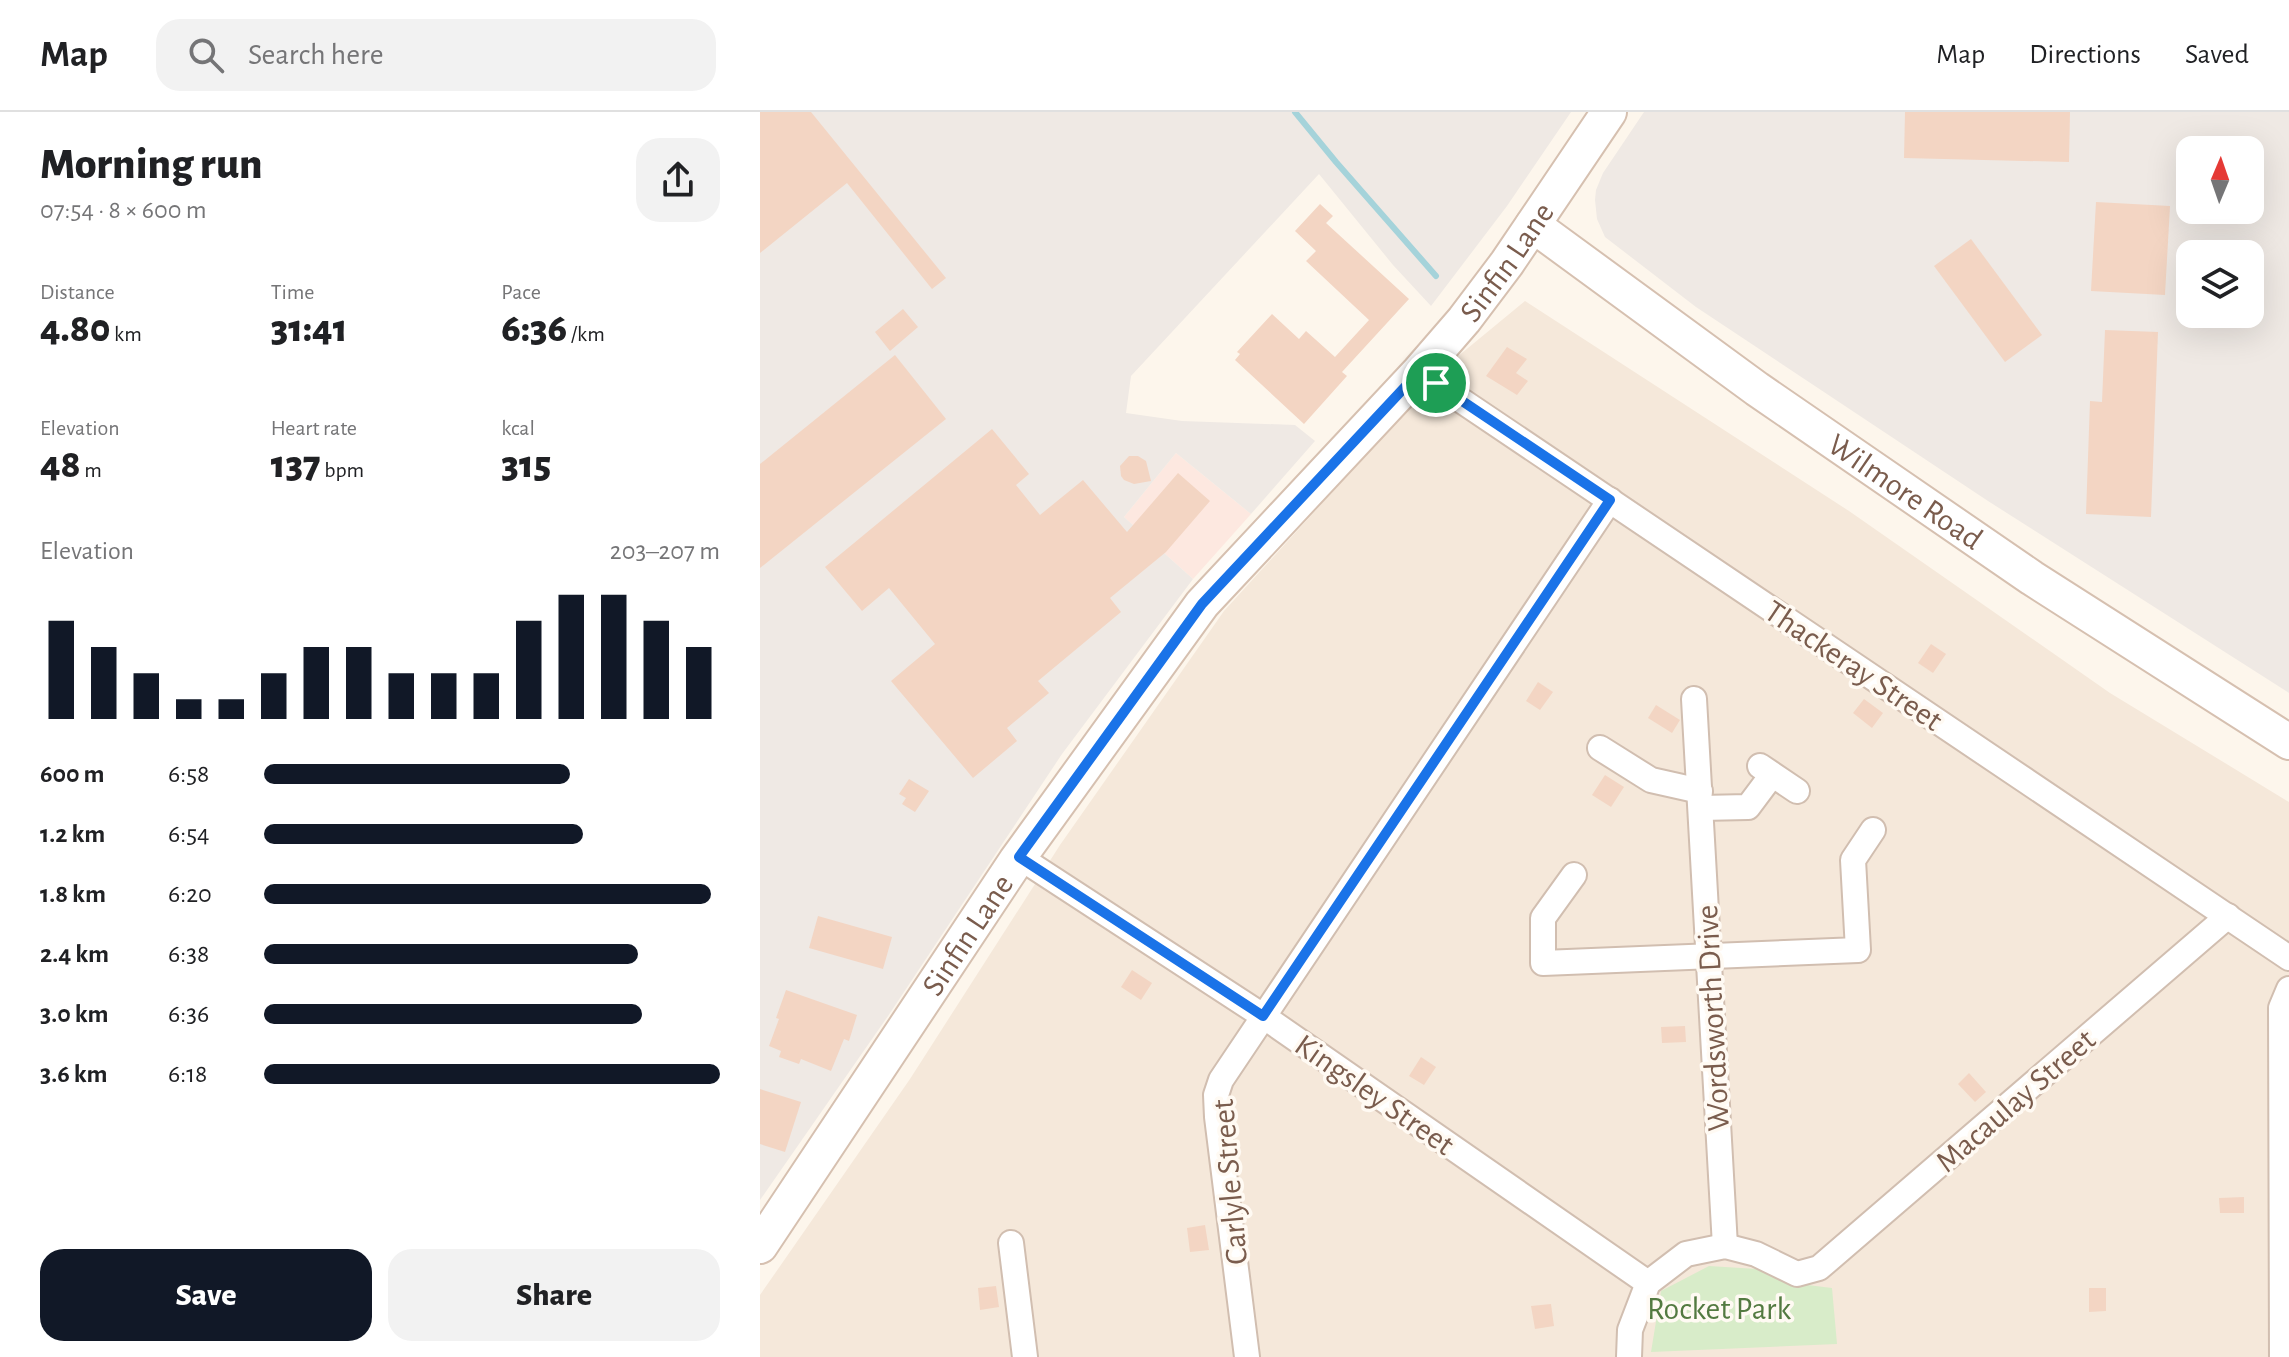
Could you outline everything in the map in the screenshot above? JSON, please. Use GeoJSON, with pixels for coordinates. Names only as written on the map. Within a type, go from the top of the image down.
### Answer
{"type":"FeatureCollection","features":[{"type":"Feature","properties":{"kind":"street","name":"Sinfin Lane"},"geometry":{"type":"LineString","coordinates":[[760,1246],[1019,857],[1202,604],[1464,320],[1609,112]]}},
{"type":"Feature","properties":{"kind":"street","name":"Wilmore Road"},"geometry":{"type":"LineString","coordinates":[[1533,225],[1757,389],[2032,578],[2289,742]]}},
{"type":"Feature","properties":{"kind":"street","name":"Thackeray Street"},"geometry":{"type":"LineString","coordinates":[[1419,372],[2289,958]]}},
{"type":"Feature","properties":{"kind":"street","name":"Carlyle Street"},"geometry":{"type":"LineString","coordinates":[[1247,1357],[1216,1095],[1221,1080],[1610,500]]}},
{"type":"Feature","properties":{"kind":"street","name":"Wordsworth Drive"},"geometry":{"type":"LineString","coordinates":[[1694,699],[1725,1246]]}},
{"type":"Feature","properties":{"kind":"street"},"geometry":{"type":"LineString","coordinates":[[1600,748],[1651,780],[1700,799],[1748,807],[1765,770],[1797,791]]}},
{"type":"Feature","properties":{"kind":"street"},"geometry":{"type":"LineString","coordinates":[[1574,875],[1543,918],[1543,963],[1858,950],[1853,860],[1873,830]]}},
{"type":"Feature","properties":{"kind":"street","name":"Kingsley Street"},"geometry":{"type":"LineString","coordinates":[[1019,857],[1263,1016],[1648,1283]]}},
{"type":"Feature","properties":{"kind":"street","name":"Macaulay Street"},"geometry":{"type":"LineString","coordinates":[[1725,1246],[1756,1254],[1797,1274],[1819,1268],[2228,916]]}},
{"type":"Feature","properties":{"kind":"street"},"geometry":{"type":"LineString","coordinates":[[2282,1357],[2281,1008],[2289,989]]}},
{"type":"Feature","properties":{"kind":"street"},"geometry":{"type":"LineString","coordinates":[[1011,1243],[1025,1357]]}},
{"type":"Feature","properties":{"kind":"street"},"geometry":{"type":"LineString","coordinates":[[1629,1357],[1630,1330],[1648,1283],[1686,1254],[1725,1246]]}},
{"type":"Feature","properties":{"kind":"shaded area"},"geometry":{"type":"Polygon","coordinates":[[[760,112],[1571,112],[1507,206],[1431,306],[1393,265],[1319,174],[1131,376],[1126,413],[1182,421],[1295,425],[1315,441],[1251,514],[1176,453],[1124,517],[1193,579],[1062,754],[888,1016],[760,1200],[760,112]]]}},
{"type":"Feature","properties":{"kind":"shaded area"},"geometry":{"type":"Polygon","coordinates":[[[1644,112],[2289,112],[2289,693],[1988,501],[1696,307],[1605,237],[1597,219],[1596,190],[1603,173],[1644,112]]]}},
{"type":"Feature","properties":{"kind":"shaded area"},"geometry":{"type":"Polygon","coordinates":[[[1525,301],[1849,511],[2110,693],[2289,802],[2289,1357],[760,1357],[760,1295],[910,1079],[1060,845],[1224,611],[1451,362],[1525,301]]]}},
{"type":"Feature","properties":{"kind":"shaded area"},"geometry":{"type":"Polygon","coordinates":[[[1176,453],[1251,514],[1193,579],[1124,517],[1176,453]]]}},
{"type":"Feature","properties":{"kind":"green space","name":"Rocket Park"},"geometry":{"type":"Polygon","coordinates":[[[1709,1266],[1757,1269],[1783,1282],[1832,1288],[1837,1344],[1651,1352],[1661,1291],[1709,1266]]]}},
{"type":"Feature","properties":{"kind":"building"},"geometry":{"type":"Polygon","coordinates":[[[760,112],[811,112],[946,278],[932,289],[847,183],[760,253],[760,112]]]}},
{"type":"Feature","properties":{"kind":"building"},"geometry":{"type":"Polygon","coordinates":[[[1905,112],[2070,112],[2069,162],[1904,158],[1905,112]]]}},
{"type":"Feature","properties":{"kind":"building"},"geometry":{"type":"Polygon","coordinates":[[[2096,202],[2170,206],[2165,295],[2091,291],[2096,202]]]}},
{"type":"Feature","properties":{"kind":"building"},"geometry":{"type":"Polygon","coordinates":[[[1320,204],[1333,216],[1326,223],[1409,299],[1342,372],[1347,376],[1304,424],[1235,360],[1240,354],[1237,352],[1272,314],[1299,339],[1306,331],[1335,357],[1369,320],[1306,261],[1316,251],[1295,231],[1320,204]]]}},
{"type":"Feature","properties":{"kind":"building"},"geometry":{"type":"Polygon","coordinates":[[[1971,239],[2042,335],[2005,362],[1934,266],[1971,239]]]}},
{"type":"Feature","properties":{"kind":"building"},"geometry":{"type":"Polygon","coordinates":[[[903,309],[918,327],[890,351],[875,332],[903,309]]]}},
{"type":"Feature","properties":{"kind":"building"},"geometry":{"type":"Polygon","coordinates":[[[2105,330],[2158,332],[2151,517],[2086,514],[2090,401],[2102,402],[2105,330]]]}},
{"type":"Feature","properties":{"kind":"building"},"geometry":{"type":"Polygon","coordinates":[[[1507,347],[1527,359],[1516,373],[1528,381],[1517,395],[1486,376],[1507,347]]]}},
{"type":"Feature","properties":{"kind":"building"},"geometry":{"type":"Polygon","coordinates":[[[895,355],[946,419],[760,568],[760,464],[895,355]]]}},
{"type":"Feature","properties":{"kind":"building"},"geometry":{"type":"Polygon","coordinates":[[[992,429],[1029,474],[1016,485],[1040,515],[1083,480],[1127,532],[1178,473],[1210,501],[1166,552],[1110,598],[1121,612],[1038,681],[1049,693],[1007,728],[1017,741],[973,778],[891,681],[935,644],[889,588],[862,611],[825,567],[992,429]]]}},
{"type":"Feature","properties":{"kind":"building"},"geometry":{"type":"Polygon","coordinates":[[[1129,456],[1138,456],[1146,461],[1151,481],[1134,484],[1124,480],[1120,466],[1129,456]]]}},
{"type":"Feature","properties":{"kind":"building"},"geometry":{"type":"Polygon","coordinates":[[[1931,644],[1946,654],[1933,673],[1918,663],[1931,644]]]}},
{"type":"Feature","properties":{"kind":"building"},"geometry":{"type":"Polygon","coordinates":[[[1538,682],[1553,692],[1540,710],[1526,701],[1538,682]]]}},
{"type":"Feature","properties":{"kind":"building"},"geometry":{"type":"Polygon","coordinates":[[[1864,699],[1883,713],[1872,728],[1853,713],[1864,699]]]}},
{"type":"Feature","properties":{"kind":"building"},"geometry":{"type":"Polygon","coordinates":[[[1656,705],[1680,720],[1672,733],[1648,718],[1656,705]]]}},
{"type":"Feature","properties":{"kind":"building"},"geometry":{"type":"Polygon","coordinates":[[[1605,775],[1624,787],[1611,807],[1592,795],[1605,775]]]}},
{"type":"Feature","properties":{"kind":"building"},"geometry":{"type":"Polygon","coordinates":[[[909,779],[929,791],[915,812],[902,804],[906,798],[899,794],[909,779]]]}},
{"type":"Feature","properties":{"kind":"building"},"geometry":{"type":"Polygon","coordinates":[[[818,916],[892,937],[883,969],[809,948],[818,916]]]}},
{"type":"Feature","properties":{"kind":"building"},"geometry":{"type":"Polygon","coordinates":[[[1132,970],[1152,983],[1141,1000],[1121,987],[1132,970]]]}},
{"type":"Feature","properties":{"kind":"building"},"geometry":{"type":"Polygon","coordinates":[[[786,990],[857,1015],[849,1041],[844,1039],[831,1071],[801,1059],[799,1064],[779,1057],[781,1051],[769,1046],[786,990]]]}},
{"type":"Feature","properties":{"kind":"building"},"geometry":{"type":"Polygon","coordinates":[[[1685,1026],[1686,1042],[1662,1043],[1661,1027],[1685,1026]]]}},
{"type":"Feature","properties":{"kind":"building"},"geometry":{"type":"Polygon","coordinates":[[[1421,1057],[1436,1067],[1424,1085],[1409,1076],[1421,1057]]]}},
{"type":"Feature","properties":{"kind":"building"},"geometry":{"type":"Polygon","coordinates":[[[1969,1073],[1986,1092],[1975,1102],[1958,1084],[1969,1073]]]}},
{"type":"Feature","properties":{"kind":"building"},"geometry":{"type":"Polygon","coordinates":[[[760,1089],[801,1102],[785,1152],[760,1144],[760,1089]]]}},
{"type":"Feature","properties":{"kind":"building"},"geometry":{"type":"Polygon","coordinates":[[[2244,1197],[2244,1213],[2220,1213],[2219,1198],[2244,1197]]]}},
{"type":"Feature","properties":{"kind":"building"},"geometry":{"type":"Polygon","coordinates":[[[1205,1225],[1209,1250],[1190,1252],[1187,1228],[1205,1225]]]}},
{"type":"Feature","properties":{"kind":"building"},"geometry":{"type":"Polygon","coordinates":[[[996,1286],[999,1307],[980,1310],[978,1288],[996,1286]]]}},
{"type":"Feature","properties":{"kind":"building"},"geometry":{"type":"Polygon","coordinates":[[[2089,1288],[2106,1288],[2106,1311],[2089,1312],[2089,1288]]]}},
{"type":"Feature","properties":{"kind":"building"},"geometry":{"type":"Polygon","coordinates":[[[1551,1304],[1554,1326],[1535,1329],[1531,1306],[1551,1304]]]}},
{"type":"Feature","properties":{"kind":"waterway"},"geometry":{"type":"LineString","coordinates":[[1295,112],[1436,276]]}},
{"type":"Feature","properties":{"kind":"route"},"geometry":{"type":"LineString","coordinates":[[1419,372],[1436,383],[1610,500],[1263,1016],[1019,857],[1202,604],[1419,372]]}}]}
